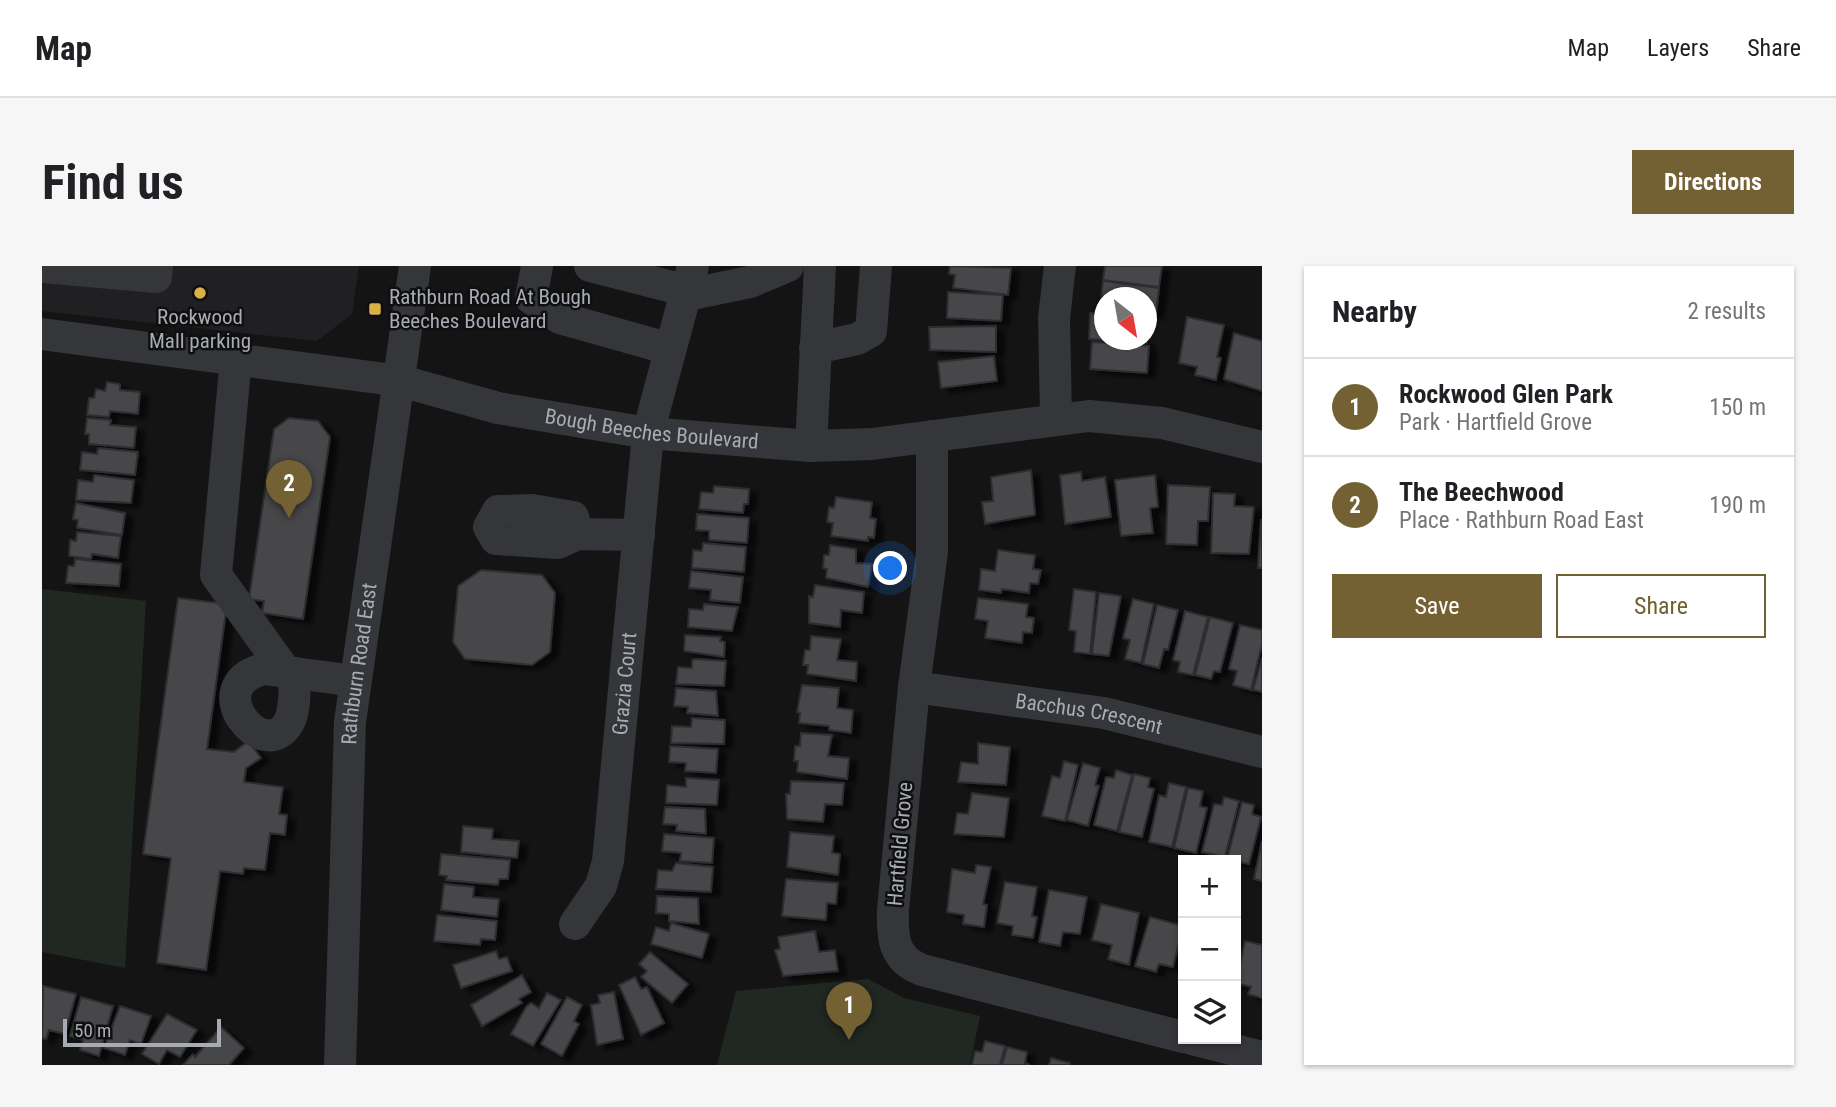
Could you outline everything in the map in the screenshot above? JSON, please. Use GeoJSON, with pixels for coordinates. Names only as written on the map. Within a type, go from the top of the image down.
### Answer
{"type":"FeatureCollection","features":[{"type":"Feature","properties":{"kind":"street"},"geometry":{"type":"LineString","coordinates":[[42,267],[156,277],[157,266]]}},
{"type":"Feature","properties":{"kind":"street","name":"Rathburn Road East"},"geometry":{"type":"LineString","coordinates":[[340,1065],[350,722],[373,549],[401,381],[415,266]]}},
{"type":"Feature","properties":{"kind":"street"},"geometry":{"type":"LineString","coordinates":[[537,266],[531,298],[544,309],[560,318],[670,349]]}},
{"type":"Feature","properties":{"kind":"street"},"geometry":{"type":"LineString","coordinates":[[590,266],[690,279],[696,293],[750,282],[788,266]]}},
{"type":"Feature","properties":{"kind":"street"},"geometry":{"type":"LineString","coordinates":[[811,446],[820,266]]}},
{"type":"Feature","properties":{"kind":"street"},"geometry":{"type":"LineString","coordinates":[[815,348],[857,339],[871,331],[876,266]]}},
{"type":"Feature","properties":{"kind":"street"},"geometry":{"type":"LineString","coordinates":[[1056,419],[1054,318],[1060,266]]}},
{"type":"Feature","properties":{"kind":"street","name":"Grazia Court"},"geometry":{"type":"LineString","coordinates":[[575,924],[601,886],[608,861],[648,433],[690,279]]}},
{"type":"Feature","properties":{"kind":"street","name":"Bough Beeches Boulevard"},"geometry":{"type":"LineString","coordinates":[[43,339],[236,358],[401,381],[498,408],[648,433],[811,446],[872,444],[1089,416],[1143,419],[1262,447]]}},
{"type":"Feature","properties":{"kind":"street"},"geometry":{"type":"LineString","coordinates":[[236,358],[216,575],[281,672],[355,681]]}},
{"type":"Feature","properties":{"kind":"street","name":"Hartfield Grove"},"geometry":{"type":"LineString","coordinates":[[932,436],[932,552],[914,687],[892,932],[898,953],[909,964],[922,970],[1178,1036]]}},
{"type":"Feature","properties":{"kind":"street"},"geometry":{"type":"LineString","coordinates":[[578,534],[639,535]]}},
{"type":"Feature","properties":{"kind":"street","name":"Bacchus Crescent"},"geometry":{"type":"LineString","coordinates":[[914,687],[1104,713],[1262,752]]}},
{"type":"Feature","properties":{"kind":"street"},"geometry":{"type":"LineString","coordinates":[[1200,1044],[1220,1056],[1262,1057]]}},
{"type":"Feature","properties":{"kind":"shaded area","name":"Rockwood Mall parking"},"geometry":{"type":"Polygon","coordinates":[[[42,266],[359,266],[352,314],[317,341],[42,311],[42,266]]]}},
{"type":"Feature","properties":{"kind":"shaded area"},"geometry":{"type":"Polygon","coordinates":[[[42,589],[146,601],[125,968],[42,952],[42,589]]]}},
{"type":"Feature","properties":{"kind":"shaded area"},"geometry":{"type":"Polygon","coordinates":[[[868,979],[904,998],[980,1016],[970,1065],[717,1065],[736,991],[868,979]]]}},
{"type":"Feature","properties":{"kind":"building"},"geometry":{"type":"Polygon","coordinates":[[[950,266],[1011,268],[1008,295],[953,288],[955,275],[949,274],[950,266]]]}},
{"type":"Feature","properties":{"kind":"building"},"geometry":{"type":"Polygon","coordinates":[[[1105,266],[1162,266],[1159,287],[1103,280],[1105,266]]]}},
{"type":"Feature","properties":{"kind":"building"},"geometry":{"type":"Polygon","coordinates":[[[1103,281],[1151,287],[1102,287],[1103,281]]]}},
{"type":"Feature","properties":{"kind":"building"},"geometry":{"type":"Polygon","coordinates":[[[948,292],[1003,295],[1001,321],[947,318],[948,292]]]}},
{"type":"Feature","properties":{"kind":"building"},"geometry":{"type":"Polygon","coordinates":[[[1090,313],[1094,313],[1094,339],[1089,339],[1090,313]]]}},
{"type":"Feature","properties":{"kind":"building"},"geometry":{"type":"Polygon","coordinates":[[[1187,317],[1224,325],[1217,357],[1221,358],[1216,380],[1195,375],[1197,367],[1179,363],[1187,317]]]}},
{"type":"Feature","properties":{"kind":"building"},"geometry":{"type":"Polygon","coordinates":[[[996,326],[996,352],[930,350],[929,327],[996,326]]]}},
{"type":"Feature","properties":{"kind":"building"},"geometry":{"type":"Polygon","coordinates":[[[1234,333],[1262,341],[1262,391],[1224,379],[1234,333]]]}},
{"type":"Feature","properties":{"kind":"building"},"geometry":{"type":"Polygon","coordinates":[[[1092,342],[1094,350],[1149,350],[1147,373],[1090,369],[1092,342]]]}},
{"type":"Feature","properties":{"kind":"building"},"geometry":{"type":"Polygon","coordinates":[[[994,356],[997,381],[941,388],[938,362],[994,356]]]}},
{"type":"Feature","properties":{"kind":"building"},"geometry":{"type":"Polygon","coordinates":[[[107,382],[120,384],[120,390],[140,392],[138,414],[110,411],[109,417],[87,415],[89,398],[94,398],[96,389],[105,391],[107,382]]]}},
{"type":"Feature","properties":{"kind":"building"},"geometry":{"type":"Polygon","coordinates":[[[87,418],[111,420],[110,425],[136,427],[134,448],[89,444],[89,434],[85,434],[87,418]]]}},
{"type":"Feature","properties":{"kind":"building"},"geometry":{"type":"Polygon","coordinates":[[[289,418],[318,421],[330,437],[303,619],[262,613],[264,601],[249,599],[274,429],[289,418]]]}},
{"type":"Feature","properties":{"kind":"building"},"geometry":{"type":"Polygon","coordinates":[[[98,448],[138,452],[135,475],[80,470],[82,452],[97,454],[98,448]]]}},
{"type":"Feature","properties":{"kind":"building"},"geometry":{"type":"Polygon","coordinates":[[[1031,470],[1035,515],[985,524],[982,502],[993,501],[991,477],[1031,470]]]}},
{"type":"Feature","properties":{"kind":"building"},"geometry":{"type":"Polygon","coordinates":[[[1081,472],[1082,481],[1105,477],[1111,517],[1065,524],[1060,475],[1081,472]]]}},
{"type":"Feature","properties":{"kind":"building"},"geometry":{"type":"Polygon","coordinates":[[[94,475],[134,480],[131,503],[76,500],[78,480],[93,482],[94,475]]]}},
{"type":"Feature","properties":{"kind":"building"},"geometry":{"type":"Polygon","coordinates":[[[1155,475],[1158,507],[1150,508],[1153,533],[1121,536],[1115,480],[1155,475]]]}},
{"type":"Feature","properties":{"kind":"building"},"geometry":{"type":"Polygon","coordinates":[[[1168,485],[1210,487],[1208,521],[1198,521],[1197,545],[1166,544],[1168,485]]]}},
{"type":"Feature","properties":{"kind":"building"},"geometry":{"type":"Polygon","coordinates":[[[714,486],[749,489],[748,504],[744,504],[743,513],[699,509],[701,492],[713,493],[714,486]]]}},
{"type":"Feature","properties":{"kind":"building"},"geometry":{"type":"Polygon","coordinates":[[[1213,493],[1235,494],[1234,506],[1254,507],[1249,554],[1211,553],[1213,493]]]}},
{"type":"Feature","properties":{"kind":"building"},"geometry":{"type":"Polygon","coordinates":[[[836,497],[872,502],[870,518],[876,519],[874,538],[868,537],[868,541],[831,536],[833,523],[827,522],[829,507],[834,508],[836,497]]]}},
{"type":"Feature","properties":{"kind":"building"},"geometry":{"type":"Polygon","coordinates":[[[76,503],[125,513],[122,535],[77,528],[78,520],[73,519],[76,503]]]}},
{"type":"Feature","properties":{"kind":"building"},"geometry":{"type":"Polygon","coordinates":[[[697,514],[749,518],[747,543],[709,540],[709,531],[696,530],[697,514]]]}},
{"type":"Feature","properties":{"kind":"building"},"geometry":{"type":"Polygon","coordinates":[[[1261,520],[1262,568],[1258,568],[1261,520]]]}},
{"type":"Feature","properties":{"kind":"building"},"geometry":{"type":"Polygon","coordinates":[[[77,532],[121,536],[118,558],[92,554],[91,559],[69,556],[70,540],[76,541],[77,532]]]}},
{"type":"Feature","properties":{"kind":"building"},"geometry":{"type":"Polygon","coordinates":[[[703,543],[746,547],[744,572],[692,568],[693,550],[702,551],[703,543]]]}},
{"type":"Feature","properties":{"kind":"building"},"geometry":{"type":"Polygon","coordinates":[[[830,545],[856,549],[856,563],[872,564],[868,587],[826,578],[827,569],[823,568],[824,555],[829,555],[830,545]]]}},
{"type":"Feature","properties":{"kind":"building"},"geometry":{"type":"Polygon","coordinates":[[[998,550],[1035,555],[1033,569],[1041,570],[1038,584],[1030,583],[1029,593],[1002,589],[1001,593],[979,590],[981,569],[995,571],[998,550]]]}},
{"type":"Feature","properties":{"kind":"building"},"geometry":{"type":"Polygon","coordinates":[[[75,559],[121,564],[119,586],[66,583],[68,566],[74,566],[75,559]]]}},
{"type":"Feature","properties":{"kind":"building"},"geometry":{"type":"Polygon","coordinates":[[[481,570],[542,575],[555,593],[550,652],[532,665],[465,659],[453,642],[458,586],[481,570]]]}},
{"type":"Feature","properties":{"kind":"building"},"geometry":{"type":"Polygon","coordinates":[[[691,571],[743,577],[740,603],[710,600],[711,590],[689,588],[691,571]]]}},
{"type":"Feature","properties":{"kind":"building"},"geometry":{"type":"Polygon","coordinates":[[[815,585],[864,592],[862,613],[841,610],[840,627],[809,623],[809,596],[813,597],[815,585]]]}},
{"type":"Feature","properties":{"kind":"building"},"geometry":{"type":"Polygon","coordinates":[[[1074,589],[1096,592],[1090,654],[1074,652],[1076,631],[1069,630],[1074,589]]]}},
{"type":"Feature","properties":{"kind":"building"},"geometry":{"type":"Polygon","coordinates":[[[1099,593],[1121,596],[1109,656],[1092,654],[1099,593]]]}},
{"type":"Feature","properties":{"kind":"building"},"geometry":{"type":"Polygon","coordinates":[[[178,598],[227,604],[207,749],[234,752],[248,741],[261,758],[246,768],[244,782],[283,787],[279,814],[287,815],[285,835],[270,833],[265,870],[244,868],[243,874],[220,871],[206,970],[157,963],[171,858],[143,854],[178,598]]]}},
{"type":"Feature","properties":{"kind":"building"},"geometry":{"type":"Polygon","coordinates":[[[978,598],[1028,604],[1026,617],[1034,618],[1032,633],[1023,632],[1022,643],[985,638],[988,621],[975,619],[978,598]]]}},
{"type":"Feature","properties":{"kind":"building"},"geometry":{"type":"Polygon","coordinates":[[[1133,599],[1154,604],[1141,663],[1125,659],[1130,640],[1123,638],[1133,599]]]}},
{"type":"Feature","properties":{"kind":"building"},"geometry":{"type":"Polygon","coordinates":[[[704,604],[738,607],[732,631],[688,627],[689,609],[703,610],[704,604]]]}},
{"type":"Feature","properties":{"kind":"building"},"geometry":{"type":"Polygon","coordinates":[[[1157,605],[1178,610],[1168,650],[1164,649],[1159,668],[1143,664],[1157,605]]]}},
{"type":"Feature","properties":{"kind":"building"},"geometry":{"type":"Polygon","coordinates":[[[1185,611],[1208,617],[1193,675],[1178,672],[1180,662],[1173,660],[1185,611]]]}},
{"type":"Feature","properties":{"kind":"building"},"geometry":{"type":"Polygon","coordinates":[[[1210,617],[1233,623],[1220,672],[1214,671],[1211,679],[1195,675],[1210,617]]]}},
{"type":"Feature","properties":{"kind":"building"},"geometry":{"type":"Polygon","coordinates":[[[1240,625],[1262,630],[1262,644],[1251,690],[1233,685],[1237,671],[1229,669],[1240,625]]]}},
{"type":"Feature","properties":{"kind":"building"},"geometry":{"type":"Polygon","coordinates":[[[685,635],[721,637],[720,641],[725,642],[724,657],[684,651],[685,635]]]}},
{"type":"Feature","properties":{"kind":"building"},"geometry":{"type":"Polygon","coordinates":[[[811,636],[841,639],[837,660],[857,662],[856,681],[807,674],[808,665],[803,665],[805,650],[810,650],[811,636]]]}},
{"type":"Feature","properties":{"kind":"building"},"geometry":{"type":"Polygon","coordinates":[[[1262,658],[1262,692],[1253,690],[1262,658]]]}},
{"type":"Feature","properties":{"kind":"building"},"geometry":{"type":"Polygon","coordinates":[[[692,660],[726,661],[724,686],[676,684],[678,667],[692,668],[692,660]]]}},
{"type":"Feature","properties":{"kind":"building"},"geometry":{"type":"Polygon","coordinates":[[[802,685],[839,688],[837,708],[853,710],[851,733],[829,730],[829,726],[799,723],[800,713],[797,712],[802,685]]]}},
{"type":"Feature","properties":{"kind":"building"},"geometry":{"type":"Polygon","coordinates":[[[676,688],[716,691],[718,716],[687,713],[688,707],[674,706],[676,688]]]}},
{"type":"Feature","properties":{"kind":"building"},"geometry":{"type":"Polygon","coordinates":[[[692,718],[725,720],[724,744],[671,743],[672,726],[691,727],[692,718]]]}},
{"type":"Feature","properties":{"kind":"building"},"geometry":{"type":"Polygon","coordinates":[[[801,733],[832,735],[828,756],[849,758],[847,779],[797,772],[798,761],[794,761],[795,746],[800,746],[801,733]]]}},
{"type":"Feature","properties":{"kind":"building"},"geometry":{"type":"Polygon","coordinates":[[[978,743],[1010,747],[1006,785],[958,782],[961,762],[978,764],[978,743]]]}},
{"type":"Feature","properties":{"kind":"building"},"geometry":{"type":"Polygon","coordinates":[[[670,746],[718,749],[716,773],[685,771],[686,763],[669,762],[670,746]]]}},
{"type":"Feature","properties":{"kind":"building"},"geometry":{"type":"Polygon","coordinates":[[[1064,761],[1078,765],[1065,821],[1042,816],[1052,776],[1060,778],[1064,761]]]}},
{"type":"Feature","properties":{"kind":"building"},"geometry":{"type":"Polygon","coordinates":[[[1083,763],[1100,768],[1095,785],[1099,786],[1088,826],[1067,820],[1083,763]]]}},
{"type":"Feature","properties":{"kind":"building"},"geometry":{"type":"Polygon","coordinates":[[[1116,770],[1132,775],[1117,831],[1094,825],[1106,777],[1114,778],[1116,770]]]}},
{"type":"Feature","properties":{"kind":"building"},"geometry":{"type":"Polygon","coordinates":[[[1134,774],[1150,778],[1148,787],[1154,789],[1142,837],[1119,832],[1134,774]]]}},
{"type":"Feature","properties":{"kind":"building"},"geometry":{"type":"Polygon","coordinates":[[[686,778],[719,780],[717,805],[666,803],[667,785],[686,787],[686,778]]]}},
{"type":"Feature","properties":{"kind":"building"},"geometry":{"type":"Polygon","coordinates":[[[791,781],[844,783],[842,805],[825,804],[823,822],[787,819],[786,794],[790,794],[791,781]]]}},
{"type":"Feature","properties":{"kind":"building"},"geometry":{"type":"Polygon","coordinates":[[[1169,783],[1186,787],[1172,847],[1149,842],[1159,795],[1166,797],[1169,783]]]}},
{"type":"Feature","properties":{"kind":"building"},"geometry":{"type":"Polygon","coordinates":[[[1188,788],[1203,791],[1200,806],[1207,808],[1196,853],[1174,848],[1188,788]]]}},
{"type":"Feature","properties":{"kind":"building"},"geometry":{"type":"Polygon","coordinates":[[[972,793],[1009,798],[1004,837],[954,834],[957,813],[968,814],[972,793]]]}},
{"type":"Feature","properties":{"kind":"building"},"geometry":{"type":"Polygon","coordinates":[[[1224,797],[1239,801],[1226,855],[1202,852],[1214,804],[1222,805],[1224,797]]]}},
{"type":"Feature","properties":{"kind":"building"},"geometry":{"type":"Polygon","coordinates":[[[1242,802],[1254,805],[1252,814],[1261,817],[1249,864],[1241,862],[1241,855],[1228,855],[1242,802]]]}},
{"type":"Feature","properties":{"kind":"building"},"geometry":{"type":"Polygon","coordinates":[[[665,807],[705,809],[706,834],[676,831],[677,825],[663,824],[665,807]]]}},
{"type":"Feature","properties":{"kind":"building"},"geometry":{"type":"Polygon","coordinates":[[[463,826],[493,829],[492,839],[519,841],[517,858],[461,852],[463,826]]]}},
{"type":"Feature","properties":{"kind":"building"},"geometry":{"type":"Polygon","coordinates":[[[790,832],[834,836],[832,853],[840,854],[838,875],[787,867],[790,832]]]}},
{"type":"Feature","properties":{"kind":"building"},"geometry":{"type":"Polygon","coordinates":[[[664,834],[714,838],[712,863],[680,861],[681,853],[662,851],[664,834]]]}},
{"type":"Feature","properties":{"kind":"building"},"geometry":{"type":"Polygon","coordinates":[[[1262,841],[1262,881],[1254,879],[1262,841]]]}},
{"type":"Feature","properties":{"kind":"building"},"geometry":{"type":"Polygon","coordinates":[[[441,854],[510,860],[508,879],[499,879],[498,885],[446,880],[447,876],[439,875],[441,854]]]}},
{"type":"Feature","properties":{"kind":"building"},"geometry":{"type":"Polygon","coordinates":[[[676,863],[713,867],[711,892],[656,889],[658,870],[672,871],[676,863]]]}},
{"type":"Feature","properties":{"kind":"building"},"geometry":{"type":"Polygon","coordinates":[[[976,865],[991,867],[983,904],[987,905],[984,927],[963,924],[964,915],[947,912],[952,869],[975,873],[976,865]]]}},
{"type":"Feature","properties":{"kind":"building"},"geometry":{"type":"Polygon","coordinates":[[[786,879],[838,883],[836,904],[827,903],[826,920],[782,916],[786,879]]]}},
{"type":"Feature","properties":{"kind":"building"},"geometry":{"type":"Polygon","coordinates":[[[1005,882],[1037,887],[1032,916],[1037,917],[1033,938],[1012,935],[1013,926],[997,923],[1005,882]]]}},
{"type":"Feature","properties":{"kind":"building"},"geometry":{"type":"Polygon","coordinates":[[[444,884],[474,887],[473,897],[499,899],[497,917],[441,910],[444,884]]]}},
{"type":"Feature","properties":{"kind":"building"},"geometry":{"type":"Polygon","coordinates":[[[1049,890],[1087,897],[1080,934],[1063,932],[1060,946],[1039,942],[1049,890]]]}},
{"type":"Feature","properties":{"kind":"building"},"geometry":{"type":"Polygon","coordinates":[[[657,896],[698,898],[699,924],[669,921],[669,914],[656,913],[657,896]]]}},
{"type":"Feature","properties":{"kind":"building"},"geometry":{"type":"Polygon","coordinates":[[[1101,904],[1139,913],[1129,965],[1108,959],[1112,945],[1092,940],[1101,904]]]}},
{"type":"Feature","properties":{"kind":"building"},"geometry":{"type":"Polygon","coordinates":[[[437,915],[497,921],[495,940],[481,939],[480,945],[434,941],[437,915]]]}},
{"type":"Feature","properties":{"kind":"building"},"geometry":{"type":"Polygon","coordinates":[[[1150,917],[1178,925],[1178,946],[1173,967],[1159,964],[1156,972],[1135,966],[1150,917]]]}},
{"type":"Feature","properties":{"kind":"building"},"geometry":{"type":"Polygon","coordinates":[[[671,923],[709,934],[702,958],[651,944],[656,927],[669,931],[671,923]]]}},
{"type":"Feature","properties":{"kind":"building"},"geometry":{"type":"Polygon","coordinates":[[[815,931],[819,952],[835,950],[838,971],[783,976],[775,950],[780,949],[778,937],[815,931]]]}},
{"type":"Feature","properties":{"kind":"building"},"geometry":{"type":"Polygon","coordinates":[[[1245,941],[1262,945],[1262,998],[1248,994],[1251,987],[1241,984],[1241,960],[1245,941]]]}},
{"type":"Feature","properties":{"kind":"building"},"geometry":{"type":"Polygon","coordinates":[[[496,951],[499,959],[507,957],[512,971],[461,988],[453,965],[496,951]]]}},
{"type":"Feature","properties":{"kind":"building"},"geometry":{"type":"Polygon","coordinates":[[[650,952],[688,984],[672,1003],[641,977],[647,971],[639,964],[650,952]]]}},
{"type":"Feature","properties":{"kind":"building"},"geometry":{"type":"Polygon","coordinates":[[[522,975],[531,992],[519,999],[522,1003],[482,1026],[471,1005],[522,975]]]}},
{"type":"Feature","properties":{"kind":"building"},"geometry":{"type":"Polygon","coordinates":[[[635,977],[641,989],[647,987],[664,1023],[641,1035],[619,985],[635,977]]]}},
{"type":"Feature","properties":{"kind":"building"},"geometry":{"type":"Polygon","coordinates":[[[43,986],[76,994],[65,1034],[49,1030],[46,1039],[42,1038],[43,986]]]}},
{"type":"Feature","properties":{"kind":"building"},"geometry":{"type":"Polygon","coordinates":[[[614,992],[623,1039],[597,1045],[591,1005],[600,1003],[598,995],[614,992]]]}},
{"type":"Feature","properties":{"kind":"building"},"geometry":{"type":"Polygon","coordinates":[[[547,993],[561,1000],[533,1046],[511,1034],[526,1007],[531,1003],[539,1008],[547,993]]]}},
{"type":"Feature","properties":{"kind":"building"},"geometry":{"type":"Polygon","coordinates":[[[81,997],[113,1006],[99,1056],[80,1050],[83,1040],[70,1036],[81,997]]]}},
{"type":"Feature","properties":{"kind":"building"},"geometry":{"type":"Polygon","coordinates":[[[567,997],[582,1005],[574,1021],[579,1024],[562,1056],[541,1044],[567,997]]]}},
{"type":"Feature","properties":{"kind":"building"},"geometry":{"type":"Polygon","coordinates":[[[120,1006],[151,1016],[141,1044],[130,1040],[125,1055],[104,1048],[120,1006]]]}},
{"type":"Feature","properties":{"kind":"building"},"geometry":{"type":"Polygon","coordinates":[[[167,1014],[197,1030],[180,1057],[167,1050],[159,1064],[142,1054],[167,1014]]]}},
{"type":"Feature","properties":{"kind":"building"},"geometry":{"type":"Polygon","coordinates":[[[221,1027],[244,1048],[229,1065],[183,1065],[193,1054],[195,1057],[221,1027]]]}},
{"type":"Feature","properties":{"kind":"building"},"geometry":{"type":"Polygon","coordinates":[[[985,1041],[1005,1046],[1000,1065],[972,1065],[975,1051],[982,1052],[985,1041]]]}},
{"type":"Feature","properties":{"kind":"building"},"geometry":{"type":"Polygon","coordinates":[[[1007,1047],[1027,1052],[1025,1063],[1030,1065],[1002,1065],[1007,1047]]]}},
{"type":"Feature","properties":{"kind":"building"},"geometry":{"type":"Polygon","coordinates":[[[1051,1058],[1070,1063],[1070,1065],[1049,1065],[1051,1058]]]}},
{"type":"Feature","properties":{"kind":"place","name":"Rockwood Mall parking"},"geometry":{"type":"Point","coordinates":[200,293]}},
{"type":"Feature","properties":{"kind":"place","name":"Rathburn Road At Bough Beeches Boulevard"},"geometry":{"type":"Point","coordinates":[375,309]}},
{"type":"Feature","properties":{"kind":"place","name":"The Beechwood"},"geometry":{"type":"Point","coordinates":[289,518]}},
{"type":"Feature","properties":{"kind":"place","name":"Rockwood Glen Park"},"geometry":{"type":"Point","coordinates":[849,1040]}}]}
